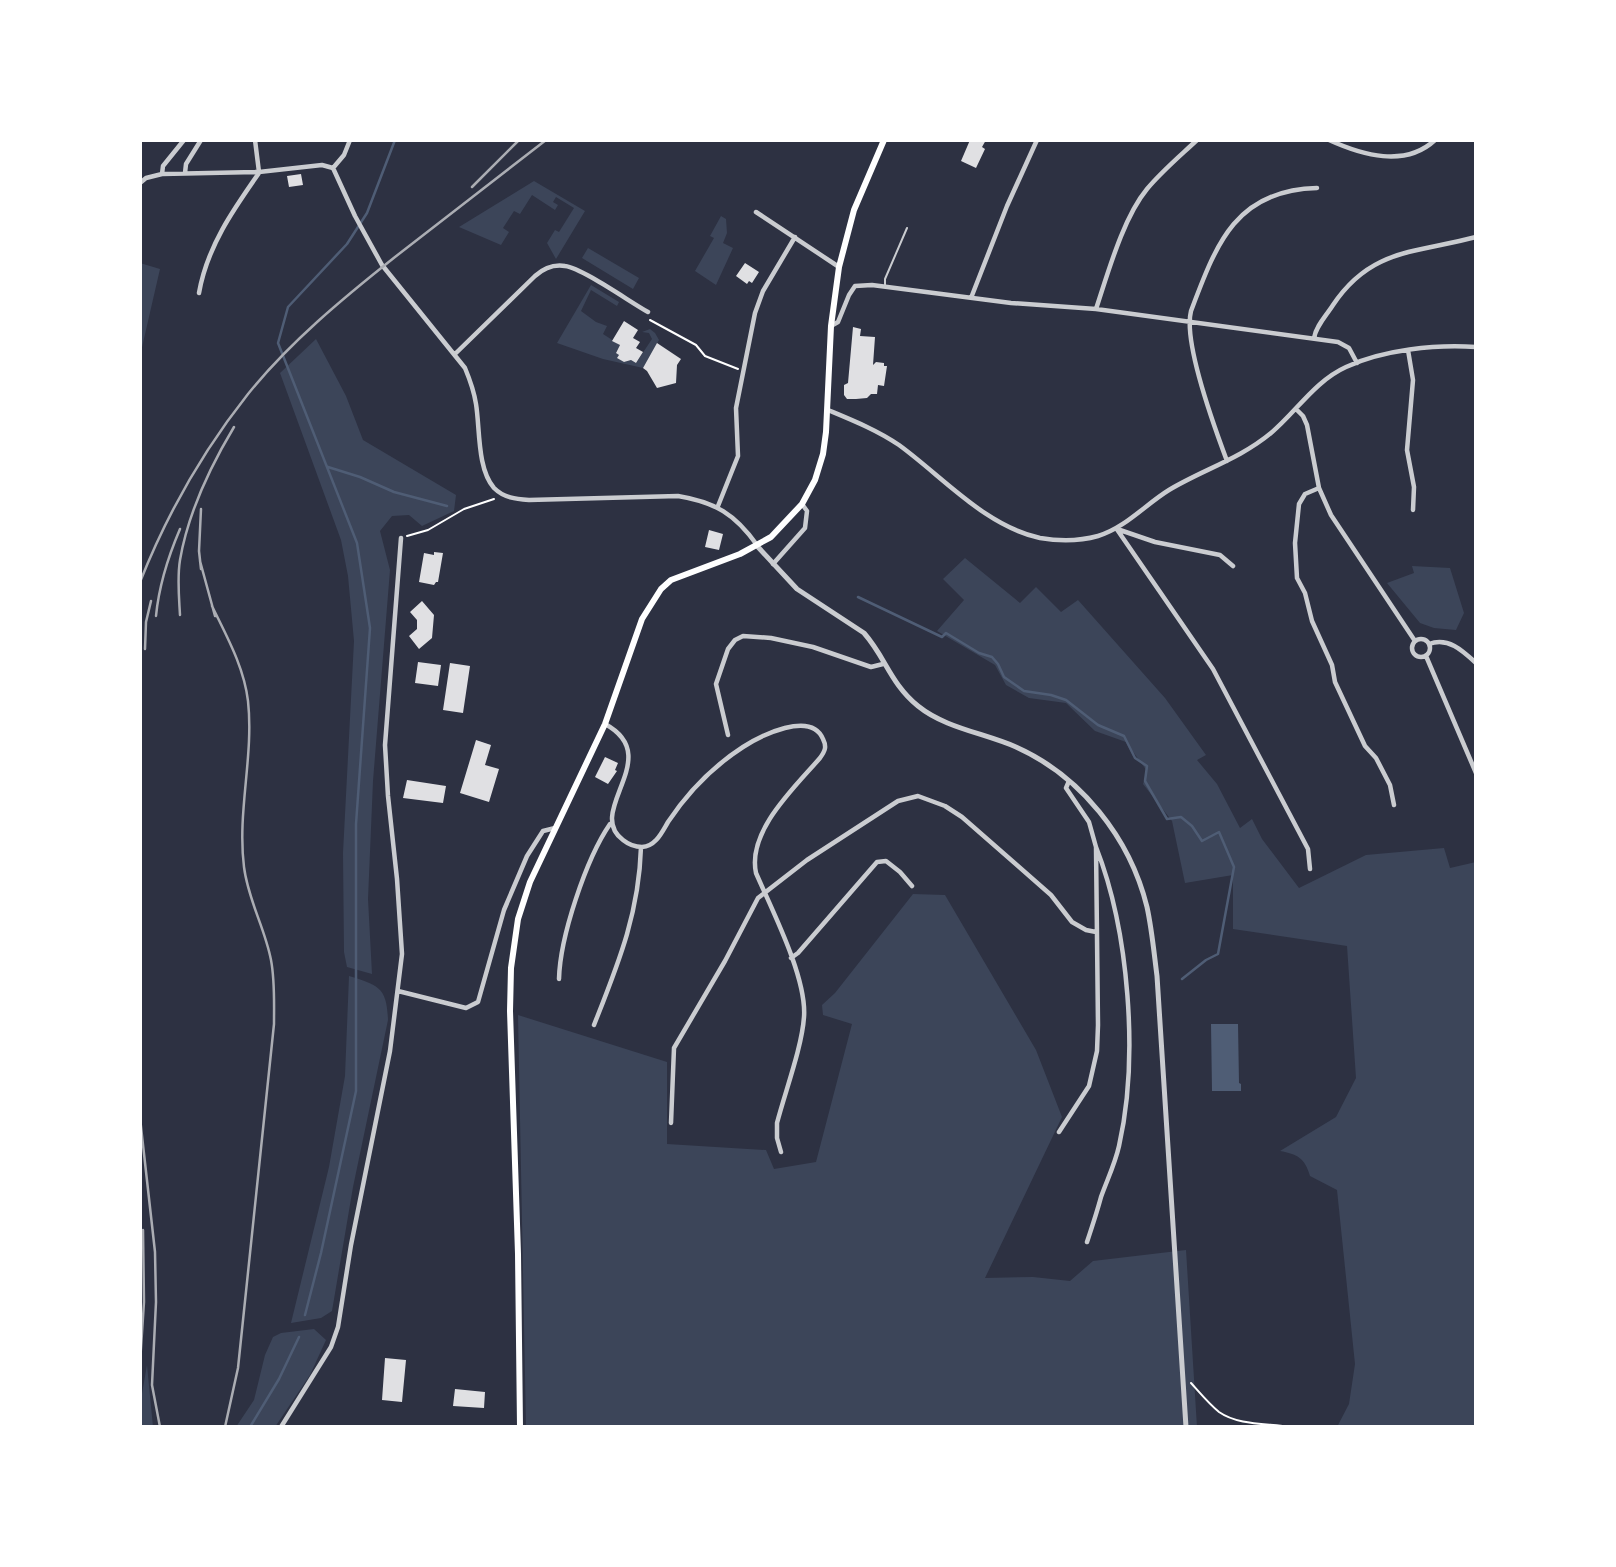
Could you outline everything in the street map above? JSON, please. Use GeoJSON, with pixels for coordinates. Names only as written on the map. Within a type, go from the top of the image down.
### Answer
{"type":"FeatureCollection","features":[{"type":"Feature","properties":{"kind":"main road"},"geometry":{"type":"LineString","coordinates":[[520,1427],[511,968],[518,919],[555,828],[605,724],[642,619],[661,589],[671,580],[686,573],[758,547],[802,504],[815,480],[823,454],[828,410],[831,326],[839,267],[854,210],[884,140]]}},
{"type":"Feature","properties":{"kind":"street"},"geometry":{"type":"LineString","coordinates":[[162,174],[163,166],[184,140]]}},
{"type":"Feature","properties":{"kind":"street"},"geometry":{"type":"LineString","coordinates":[[184,173],[201,140]]}},
{"type":"Feature","properties":{"kind":"street"},"geometry":{"type":"LineString","coordinates":[[199,293],[203,270],[213,245],[260,172],[255,140]]}},
{"type":"Feature","properties":{"kind":"street"},"geometry":{"type":"LineString","coordinates":[[333,168],[344,155],[349,140]]}},
{"type":"Feature","properties":{"kind":"street"},"geometry":{"type":"LineString","coordinates":[[971,298],[1007,206],[1037,140]]}},
{"type":"Feature","properties":{"kind":"street"},"geometry":{"type":"LineString","coordinates":[[1096,309],[1113,258],[1133,212],[1146,191],[1197,140]]}},
{"type":"Feature","properties":{"kind":"street"},"geometry":{"type":"LineString","coordinates":[[1329,140],[1369,154],[1403,156],[1419,152],[1435,140]]}},
{"type":"Feature","properties":{"kind":"street"},"geometry":{"type":"LineString","coordinates":[[140,183],[143,177],[162,174],[260,172],[322,165],[333,168]]}},
{"type":"Feature","properties":{"kind":"street"},"geometry":{"type":"LineString","coordinates":[[333,168],[355,216],[389,274],[455,355],[471,383],[484,469],[494,488],[501,494],[509,498],[529,500],[678,496],[718,506],[737,519],[758,547],[797,589],[864,633],[898,688],[920,708],[946,721],[1018,748],[1041,761],[1069,781],[1108,823],[1125,850],[1138,879],[1150,926],[1160,1002],[1186,1427]]}},
{"type":"Feature","properties":{"kind":"street"},"geometry":{"type":"LineString","coordinates":[[1227,461],[1209,410],[1189,321],[1214,252],[1231,225],[1265,200],[1298,189],[1317,188]]}},
{"type":"Feature","properties":{"kind":"street"},"geometry":{"type":"LineString","coordinates":[[756,212],[839,267]]}},
{"type":"Feature","properties":{"kind":"street"},"geometry":{"type":"LineString","coordinates":[[718,506],[738,456],[736,408],[755,313],[763,291],[795,237]]}},
{"type":"Feature","properties":{"kind":"street"},"geometry":{"type":"LineString","coordinates":[[1314,338],[1315,332],[1337,300],[1364,270],[1400,253],[1476,237]]}},
{"type":"Feature","properties":{"kind":"street"},"geometry":{"type":"LineString","coordinates":[[455,355],[535,276],[555,265],[578,270],[648,312]]}},
{"type":"Feature","properties":{"kind":"street"},"geometry":{"type":"LineString","coordinates":[[831,326],[838,322],[855,286],[872,285],[1011,303],[1096,309],[1314,338],[1344,344],[1357,363]]}},
{"type":"Feature","properties":{"kind":"street"},"geometry":{"type":"LineString","coordinates":[[828,410],[872,429],[896,443],[977,507],[1021,533],[1052,539],[1075,539],[1098,536],[1116,528],[1166,492],[1254,446],[1296,409],[1316,387],[1332,375],[1357,363],[1408,350],[1454,345],[1476,347]]}},
{"type":"Feature","properties":{"kind":"street"},"geometry":{"type":"LineString","coordinates":[[1408,350],[1413,380],[1413,405],[1407,450],[1414,487],[1413,510]]}},
{"type":"Feature","properties":{"kind":"street"},"geometry":{"type":"LineString","coordinates":[[1296,409],[1307,425],[1319,488],[1341,531],[1415,641]]}},
{"type":"Feature","properties":{"kind":"street"},"geometry":{"type":"LineString","coordinates":[[1319,488],[1306,494],[1298,503],[1295,543],[1297,578],[1305,593],[1312,621],[1332,665],[1335,682],[1365,746],[1376,758],[1390,785],[1394,805]]}},
{"type":"Feature","properties":{"kind":"street"},"geometry":{"type":"LineString","coordinates":[[773,564],[805,528],[807,511],[802,504]]}},
{"type":"Feature","properties":{"kind":"street"},"geometry":{"type":"LineString","coordinates":[[1116,528],[1154,542],[1220,555],[1233,566]]}},
{"type":"Feature","properties":{"kind":"street"},"geometry":{"type":"LineString","coordinates":[[1116,528],[1213,669],[1308,849],[1310,869]]}},
{"type":"Feature","properties":{"kind":"street"},"geometry":{"type":"LineString","coordinates":[[281,1427],[331,1348],[338,1327],[351,1245],[390,1051],[402,954],[397,879],[387,796],[385,745],[401,538]]}},
{"type":"Feature","properties":{"kind":"street"},"geometry":{"type":"LineString","coordinates":[[728,735],[716,684],[728,649],[735,640],[743,636],[771,638],[813,647],[872,667],[883,664]]}},
{"type":"Feature","properties":{"kind":"street"},"geometry":{"type":"LineString","coordinates":[[1415,641],[1422,639],[1429,645],[1426,656]]}},
{"type":"Feature","properties":{"kind":"street"},"geometry":{"type":"LineString","coordinates":[[1415,641],[1413,653],[1426,656]]}},
{"type":"Feature","properties":{"kind":"street"},"geometry":{"type":"LineString","coordinates":[[1429,645],[1439,641],[1452,643],[1476,663]]}},
{"type":"Feature","properties":{"kind":"street"},"geometry":{"type":"LineString","coordinates":[[1426,656],[1476,774]]}},
{"type":"Feature","properties":{"kind":"street"},"geometry":{"type":"LineString","coordinates":[[605,724],[621,735],[628,753],[626,772],[611,815],[611,823],[614,833],[627,843],[640,847],[651,845],[694,788],[717,766],[743,747],[783,728],[803,725],[821,734],[825,751],[776,810],[755,850],[753,862],[755,873],[802,985],[804,1017],[777,1123],[776,1138],[781,1152]]}},
{"type":"Feature","properties":{"kind":"street"},"geometry":{"type":"LineString","coordinates":[[1069,781],[1066,789],[1088,822],[1111,892],[1126,984],[1129,1044],[1127,1090],[1119,1148],[1087,1242]]}},
{"type":"Feature","properties":{"kind":"street"},"geometry":{"type":"LineString","coordinates":[[671,1123],[674,1048],[726,961],[758,898],[807,860],[908,796],[918,796],[945,806],[962,817],[1051,895],[1072,922],[1096,932]]}},
{"type":"Feature","properties":{"kind":"street"},"geometry":{"type":"LineString","coordinates":[[559,979],[559,967],[575,903],[602,836],[611,823]]}},
{"type":"Feature","properties":{"kind":"street"},"geometry":{"type":"LineString","coordinates":[[398,991],[466,1008],[478,1002],[504,910],[527,856],[543,831],[555,828]]}},
{"type":"Feature","properties":{"kind":"street"},"geometry":{"type":"LineString","coordinates":[[594,1025],[629,934],[640,878],[640,847]]}},
{"type":"Feature","properties":{"kind":"street"},"geometry":{"type":"LineString","coordinates":[[1059,1132],[1083,1098],[1093,1074],[1098,1025],[1096,847]]}},
{"type":"Feature","properties":{"kind":"street"},"geometry":{"type":"LineString","coordinates":[[791,958],[877,862],[886,861],[912,886]]}},
{"type":"Feature","properties":{"kind":"lane"},"geometry":{"type":"LineString","coordinates":[[884,287],[907,228]]}},
{"type":"Feature","properties":{"kind":"path"},"geometry":{"type":"LineString","coordinates":[[648,312],[651,321],[696,345],[705,356],[743,371]]}},
{"type":"Feature","properties":{"kind":"path"},"geometry":{"type":"LineString","coordinates":[[401,538],[428,530],[464,509],[501,494]]}},
{"type":"Feature","properties":{"kind":"path"},"geometry":{"type":"LineString","coordinates":[[1184,1379],[1226,1416],[1242,1421],[1292,1427]]}},
{"type":"Feature","properties":{"kind":"shaded area"},"geometry":{"type":"Polygon","coordinates":[[[534,181],[585,211],[556,259],[547,243],[555,230],[559,232],[574,208],[556,197],[553,202],[558,205],[555,210],[532,195],[520,214],[514,211],[503,228],[509,232],[501,245],[459,227],[534,181]]]}},
{"type":"Feature","properties":{"kind":"shaded area"},"geometry":{"type":"Polygon","coordinates":[[[721,216],[726,219],[727,233],[723,243],[733,248],[716,285],[695,271],[714,238],[710,236],[721,216]]]}},
{"type":"Feature","properties":{"kind":"shaded area"},"geometry":{"type":"Polygon","coordinates":[[[588,248],[639,278],[633,289],[582,258],[588,248]]]}},
{"type":"Feature","properties":{"kind":"shaded area"},"geometry":{"type":"Polygon","coordinates":[[[140,263],[160,269],[140,356],[140,263]]]}},
{"type":"Feature","properties":{"kind":"shaded area"},"geometry":{"type":"Polygon","coordinates":[[[591,285],[619,302],[617,306],[591,290],[581,311],[607,326],[603,334],[620,345],[616,352],[618,358],[624,362],[631,360],[636,363],[652,339],[649,333],[642,332],[650,329],[655,333],[659,340],[643,368],[603,359],[557,343],[591,285]]]}},
{"type":"Feature","properties":{"kind":"shaded area"},"geometry":{"type":"Polygon","coordinates":[[[316,339],[346,396],[363,440],[456,495],[454,511],[422,526],[409,515],[392,516],[380,531],[390,570],[373,781],[368,899],[372,974],[347,967],[344,952],[343,853],[354,641],[348,576],[341,540],[280,373],[316,339]]]}},
{"type":"Feature","properties":{"kind":"shaded area"},"geometry":{"type":"Polygon","coordinates":[[[965,558],[1020,603],[1036,587],[1061,612],[1078,600],[1165,698],[1206,755],[1197,760],[1217,784],[1240,828],[1252,819],[1262,839],[1299,888],[1366,855],[1444,848],[1450,868],[1476,862],[1476,1427],[1337,1427],[1349,1404],[1355,1364],[1337,1190],[1310,1176],[1300,1158],[1280,1151],[1336,1117],[1356,1078],[1347,946],[1233,929],[1233,875],[1185,883],[1172,821],[1143,784],[1147,771],[1126,742],[1095,731],[1066,703],[1029,698],[1006,685],[995,665],[937,631],[964,600],[943,579],[965,558]]]}},
{"type":"Feature","properties":{"kind":"shaded area"},"geometry":{"type":"Polygon","coordinates":[[[1412,566],[1450,568],[1464,613],[1456,630],[1434,628],[1420,623],[1387,583],[1414,573],[1412,566]]]}},
{"type":"Feature","properties":{"kind":"shaded area"},"geometry":{"type":"Polygon","coordinates":[[[913,894],[945,895],[1036,1050],[1062,1117],[985,1278],[1033,1277],[1070,1281],[1093,1261],[1186,1250],[1197,1427],[526,1427],[518,1015],[667,1062],[667,1144],[766,1150],[774,1169],[816,1162],[852,1024],[823,1015],[822,1005],[835,993],[913,894]]]}},
{"type":"Feature","properties":{"kind":"shaded area"},"geometry":{"type":"Polygon","coordinates":[[[349,976],[379,989],[386,1000],[388,1020],[353,1187],[332,1311],[321,1318],[291,1323],[329,1167],[345,1076],[349,976]]]}},
{"type":"Feature","properties":{"kind":"shaded area"},"geometry":{"type":"Polygon","coordinates":[[[1211,1024],[1238,1024],[1241,1091],[1212,1091],[1211,1024]]]}},
{"type":"Feature","properties":{"kind":"shaded area"},"geometry":{"type":"Polygon","coordinates":[[[314,1329],[326,1340],[310,1375],[275,1427],[236,1427],[254,1400],[265,1355],[273,1337],[281,1333],[314,1329]]]}},
{"type":"Feature","properties":{"kind":"shaded area"},"geometry":{"type":"Polygon","coordinates":[[[147,1365],[153,1427],[140,1427],[140,1405],[147,1365]]]}},
{"type":"Feature","properties":{"kind":"building"},"geometry":{"type":"Polygon","coordinates":[[[970,140],[986,140],[976,168],[961,161],[970,140]]]}},
{"type":"Feature","properties":{"kind":"building"},"geometry":{"type":"Polygon","coordinates":[[[301,174],[303,185],[289,187],[287,176],[301,174]]]}},
{"type":"Feature","properties":{"kind":"building"},"geometry":{"type":"Polygon","coordinates":[[[745,263],[759,272],[752,283],[749,281],[747,284],[736,276],[745,263]]]}},
{"type":"Feature","properties":{"kind":"building"},"geometry":{"type":"Polygon","coordinates":[[[624,321],[638,330],[633,338],[640,342],[636,348],[643,352],[636,363],[617,358],[620,345],[612,341],[624,321]]]}},
{"type":"Feature","properties":{"kind":"building"},"geometry":{"type":"Polygon","coordinates":[[[853,327],[861,329],[860,336],[875,337],[873,365],[876,362],[887,366],[884,386],[878,385],[877,394],[871,394],[867,398],[847,399],[844,395],[844,385],[848,383],[853,327]]]}},
{"type":"Feature","properties":{"kind":"building"},"geometry":{"type":"Polygon","coordinates":[[[657,343],[681,359],[677,365],[676,383],[657,388],[643,368],[657,343]]]}},
{"type":"Feature","properties":{"kind":"building"},"geometry":{"type":"Polygon","coordinates":[[[709,530],[723,534],[719,550],[705,547],[709,530]]]}},
{"type":"Feature","properties":{"kind":"building"},"geometry":{"type":"Polygon","coordinates":[[[434,552],[443,553],[438,582],[434,585],[419,582],[424,553],[434,555],[434,552]]]}},
{"type":"Feature","properties":{"kind":"building"},"geometry":{"type":"Polygon","coordinates":[[[422,601],[434,615],[432,638],[419,649],[409,636],[417,629],[417,620],[410,612],[422,601]]]}},
{"type":"Feature","properties":{"kind":"building"},"geometry":{"type":"Polygon","coordinates":[[[418,662],[441,665],[438,686],[415,683],[418,662]]]}},
{"type":"Feature","properties":{"kind":"building"},"geometry":{"type":"Polygon","coordinates":[[[450,663],[470,666],[463,713],[443,710],[450,663]]]}},
{"type":"Feature","properties":{"kind":"building"},"geometry":{"type":"Polygon","coordinates":[[[476,740],[491,745],[485,765],[499,769],[489,802],[460,793],[476,740]]]}},
{"type":"Feature","properties":{"kind":"building"},"geometry":{"type":"Polygon","coordinates":[[[605,757],[618,763],[615,770],[617,771],[608,784],[595,777],[605,757]]]}},
{"type":"Feature","properties":{"kind":"building"},"geometry":{"type":"Polygon","coordinates":[[[407,780],[446,786],[443,803],[403,798],[407,780]]]}},
{"type":"Feature","properties":{"kind":"building"},"geometry":{"type":"Polygon","coordinates":[[[385,1358],[406,1360],[402,1402],[382,1400],[385,1358]]]}},
{"type":"Feature","properties":{"kind":"building"},"geometry":{"type":"Polygon","coordinates":[[[455,1389],[485,1392],[484,1408],[453,1406],[455,1389]]]}},
{"type":"Feature","properties":{"kind":"waterway"},"geometry":{"type":"LineString","coordinates":[[305,1315],[356,1091],[356,824],[370,628],[357,543],[278,343],[288,307],[347,244],[367,213],[395,140]]}},
{"type":"Feature","properties":{"kind":"waterway"},"geometry":{"type":"LineString","coordinates":[[328,467],[394,492],[447,506]]}},
{"type":"Feature","properties":{"kind":"waterway"},"geometry":{"type":"LineString","coordinates":[[858,597],[942,637],[946,633],[979,653],[992,657],[1004,677],[1024,691],[1066,700],[1098,725],[1124,736],[1135,758],[1147,766],[1145,781],[1167,819],[1181,817],[1192,826],[1202,841],[1219,832],[1234,867],[1218,954],[1182,979]]}},
{"type":"Feature","properties":{"kind":"waterway"},"geometry":{"type":"LineString","coordinates":[[250,1427],[279,1379],[299,1337]]}},
{"type":"Feature","properties":{"kind":"railway"},"geometry":{"type":"LineString","coordinates":[[472,187],[519,140]]}},
{"type":"Feature","properties":{"kind":"railway"},"geometry":{"type":"LineString","coordinates":[[140,582],[174,508],[201,461],[231,416],[264,375],[317,322],[356,289],[546,140]]}},
{"type":"Feature","properties":{"kind":"railway"},"geometry":{"type":"LineString","coordinates":[[180,615],[179,567],[188,525],[208,474],[234,427]]}},
{"type":"Feature","properties":{"kind":"railway"},"geometry":{"type":"LineString","coordinates":[[201,509],[201,569]]}},
{"type":"Feature","properties":{"kind":"railway"},"geometry":{"type":"LineString","coordinates":[[156,616],[165,571],[180,529]]}},
{"type":"Feature","properties":{"kind":"railway"},"geometry":{"type":"LineString","coordinates":[[200,561],[215,616]]}},
{"type":"Feature","properties":{"kind":"railway"},"geometry":{"type":"LineString","coordinates":[[145,649],[146,622],[151,601]]}},
{"type":"Feature","properties":{"kind":"railway"},"geometry":{"type":"LineString","coordinates":[[212,606],[239,664],[246,688],[249,742],[242,846],[249,891],[268,948],[274,992],[274,1024],[238,1368],[225,1427]]}},
{"type":"Feature","properties":{"kind":"railway"},"geometry":{"type":"LineString","coordinates":[[140,1118],[155,1252],[156,1302],[152,1385],[160,1427]]}},
{"type":"Feature","properties":{"kind":"railway"},"geometry":{"type":"LineString","coordinates":[[140,1363],[144,1302],[143,1230]]}}]}
